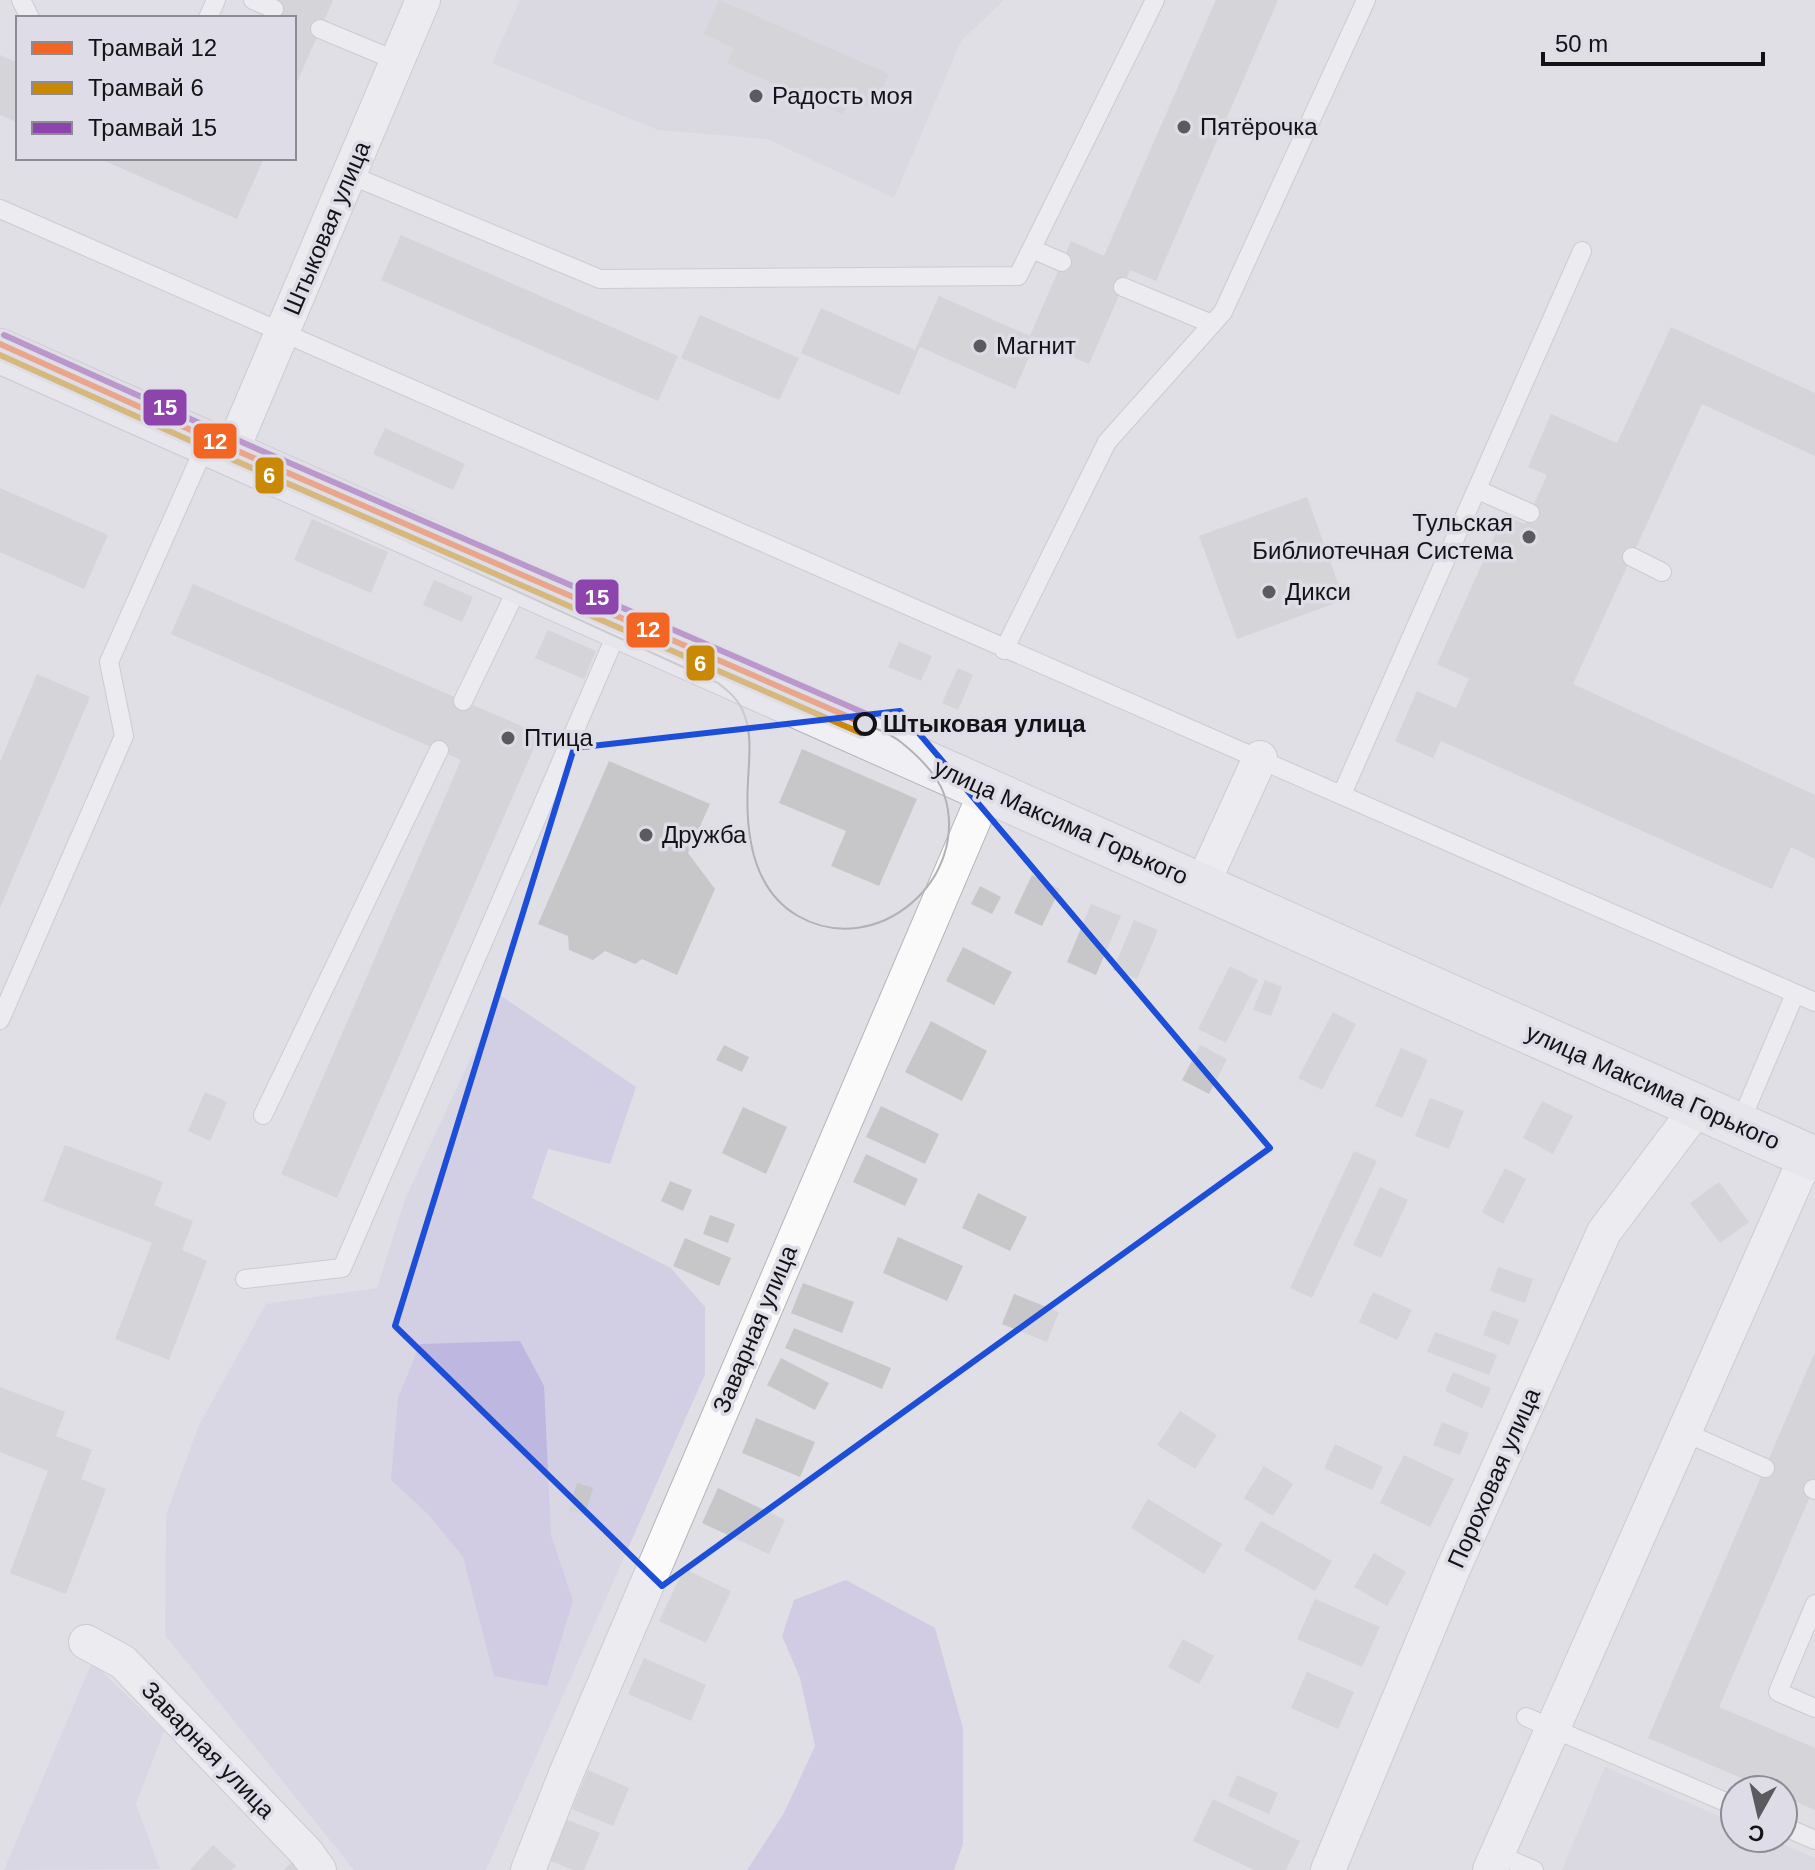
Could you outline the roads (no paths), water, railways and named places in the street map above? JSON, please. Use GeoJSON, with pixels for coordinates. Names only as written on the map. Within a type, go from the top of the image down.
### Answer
{"type":"FeatureCollection","features":[{"type":"Feature","properties":{"kind":"main road","name":"улица Максима Горького"},"geometry":{"type":"LineString","coordinates":[[0,351],[1811,1157]]}},
{"type":"Feature","properties":{"kind":"street","name":"Штыковая улица"},"geometry":{"type":"LineString","coordinates":[[218,450],[283,333],[423,0]]}},
{"type":"Feature","properties":{"kind":"street"},"geometry":{"type":"LineString","coordinates":[[1202,885],[1260,758]]}},
{"type":"Feature","properties":{"kind":"street","name":"Заварная улица"},"geometry":{"type":"LineString","coordinates":[[528,1870],[987,789]]}},
{"type":"Feature","properties":{"kind":"street","name":"Пороховая улица"},"geometry":{"type":"LineString","coordinates":[[1328,1870],[1453,1569],[1604,1232],[1698,1107]]}},
{"type":"Feature","properties":{"kind":"street"},"geometry":{"type":"LineString","coordinates":[[1493,1862],[1539,1723],[1684,1432],[1811,1157]]}},
{"type":"Feature","properties":{"kind":"street","name":"Заварная улица"},"geometry":{"type":"LineString","coordinates":[[86,1642],[123,1662],[306,1852],[319,1870]]}},
{"type":"Feature","properties":{"kind":"lane"},"geometry":{"type":"LineString","coordinates":[[253,0],[274,9]]}},
{"type":"Feature","properties":{"kind":"lane"},"geometry":{"type":"LineString","coordinates":[[350,175],[600,279],[1018,276],[1155,0]]}},
{"type":"Feature","properties":{"kind":"lane"},"geometry":{"type":"LineString","coordinates":[[1004,650],[1107,442],[1223,312],[1366,0]]}},
{"type":"Feature","properties":{"kind":"lane"},"geometry":{"type":"LineString","coordinates":[[320,29],[397,61]]}},
{"type":"Feature","properties":{"kind":"lane"},"geometry":{"type":"LineString","coordinates":[[0,209],[1815,1002]]}},
{"type":"Feature","properties":{"kind":"lane"},"geometry":{"type":"LineString","coordinates":[[1032,249],[1062,262]]}},
{"type":"Feature","properties":{"kind":"lane"},"geometry":{"type":"LineString","coordinates":[[1342,794],[1582,251]]}},
{"type":"Feature","properties":{"kind":"lane"},"geometry":{"type":"LineString","coordinates":[[1123,287],[1212,324]]}},
{"type":"Feature","properties":{"kind":"lane"},"geometry":{"type":"LineString","coordinates":[[0,1020],[124,736],[109,662],[218,450]]}},
{"type":"Feature","properties":{"kind":"lane"},"geometry":{"type":"LineString","coordinates":[[1478,490],[1530,513]]}},
{"type":"Feature","properties":{"kind":"lane"},"geometry":{"type":"LineString","coordinates":[[1632,557],[1662,572]]}},
{"type":"Feature","properties":{"kind":"lane"},"geometry":{"type":"LineString","coordinates":[[463,701],[520,583]]}},
{"type":"Feature","properties":{"kind":"lane"},"geometry":{"type":"LineString","coordinates":[[245,1279],[342,1268],[619,628]]}},
{"type":"Feature","properties":{"kind":"lane"},"geometry":{"type":"LineString","coordinates":[[263,1115],[439,750]]}},
{"type":"Feature","properties":{"kind":"lane"},"geometry":{"type":"LineString","coordinates":[[1739,1125],[1795,994]]}},
{"type":"Feature","properties":{"kind":"lane"},"geometry":{"type":"LineString","coordinates":[[1684,1432],[1765,1468]]}},
{"type":"Feature","properties":{"kind":"lane"},"geometry":{"type":"LineString","coordinates":[[1815,1604],[1778,1692],[1815,1708]]}},
{"type":"Feature","properties":{"kind":"lane"},"geometry":{"type":"LineString","coordinates":[[1539,1723],[1719,1799]]}},
{"type":"Feature","properties":{"kind":"lane"},"geometry":{"type":"LineString","coordinates":[[1493,1862],[1534,1870]]}},
{"type":"Feature","properties":{"kind":"tram line","name":"15"},"geometry":{"type":"LineString","coordinates":[[4,335],[237,440],[869,715]]}},
{"type":"Feature","properties":{"kind":"tram line","name":"12"},"geometry":{"type":"LineString","coordinates":[[0,344],[233,449],[865,724]]}},
{"type":"Feature","properties":{"kind":"tram line","name":"6"},"geometry":{"type":"LineString","coordinates":[[0,355],[861,733]]}},
{"type":"Feature","properties":{"kind":"tram line"},"geometry":{"type":"LineString","coordinates":[[352,516],[718,683],[725,689],[740,705],[748,727],[748,819],[754,857],[761,874],[782,904],[798,916],[828,927],[858,928],[886,919],[911,903],[931,881],[944,855],[949,825],[944,794],[937,779],[898,740],[865,724]]}},
{"type":"Feature","properties":{"kind":"place","name":"Радость моя"},"geometry":{"type":"Point","coordinates":[756,96]}},
{"type":"Feature","properties":{"kind":"place","name":"Пятёрочка"},"geometry":{"type":"Point","coordinates":[1184,127]}},
{"type":"Feature","properties":{"kind":"place","name":"Магнит"},"geometry":{"type":"Point","coordinates":[980,346]}},
{"type":"Feature","properties":{"kind":"place","name":"Тульская Библиотечная Система"},"geometry":{"type":"Point","coordinates":[1529,537]}},
{"type":"Feature","properties":{"kind":"place","name":"Дикси"},"geometry":{"type":"Point","coordinates":[1269,592]}},
{"type":"Feature","properties":{"kind":"place","name":"Штыковая улица"},"geometry":{"type":"Point","coordinates":[865,724]}},
{"type":"Feature","properties":{"kind":"place","name":"Птица"},"geometry":{"type":"Point","coordinates":[508,738]}},
{"type":"Feature","properties":{"kind":"place","name":"Дружба"},"geometry":{"type":"Point","coordinates":[646,835]}}]}
